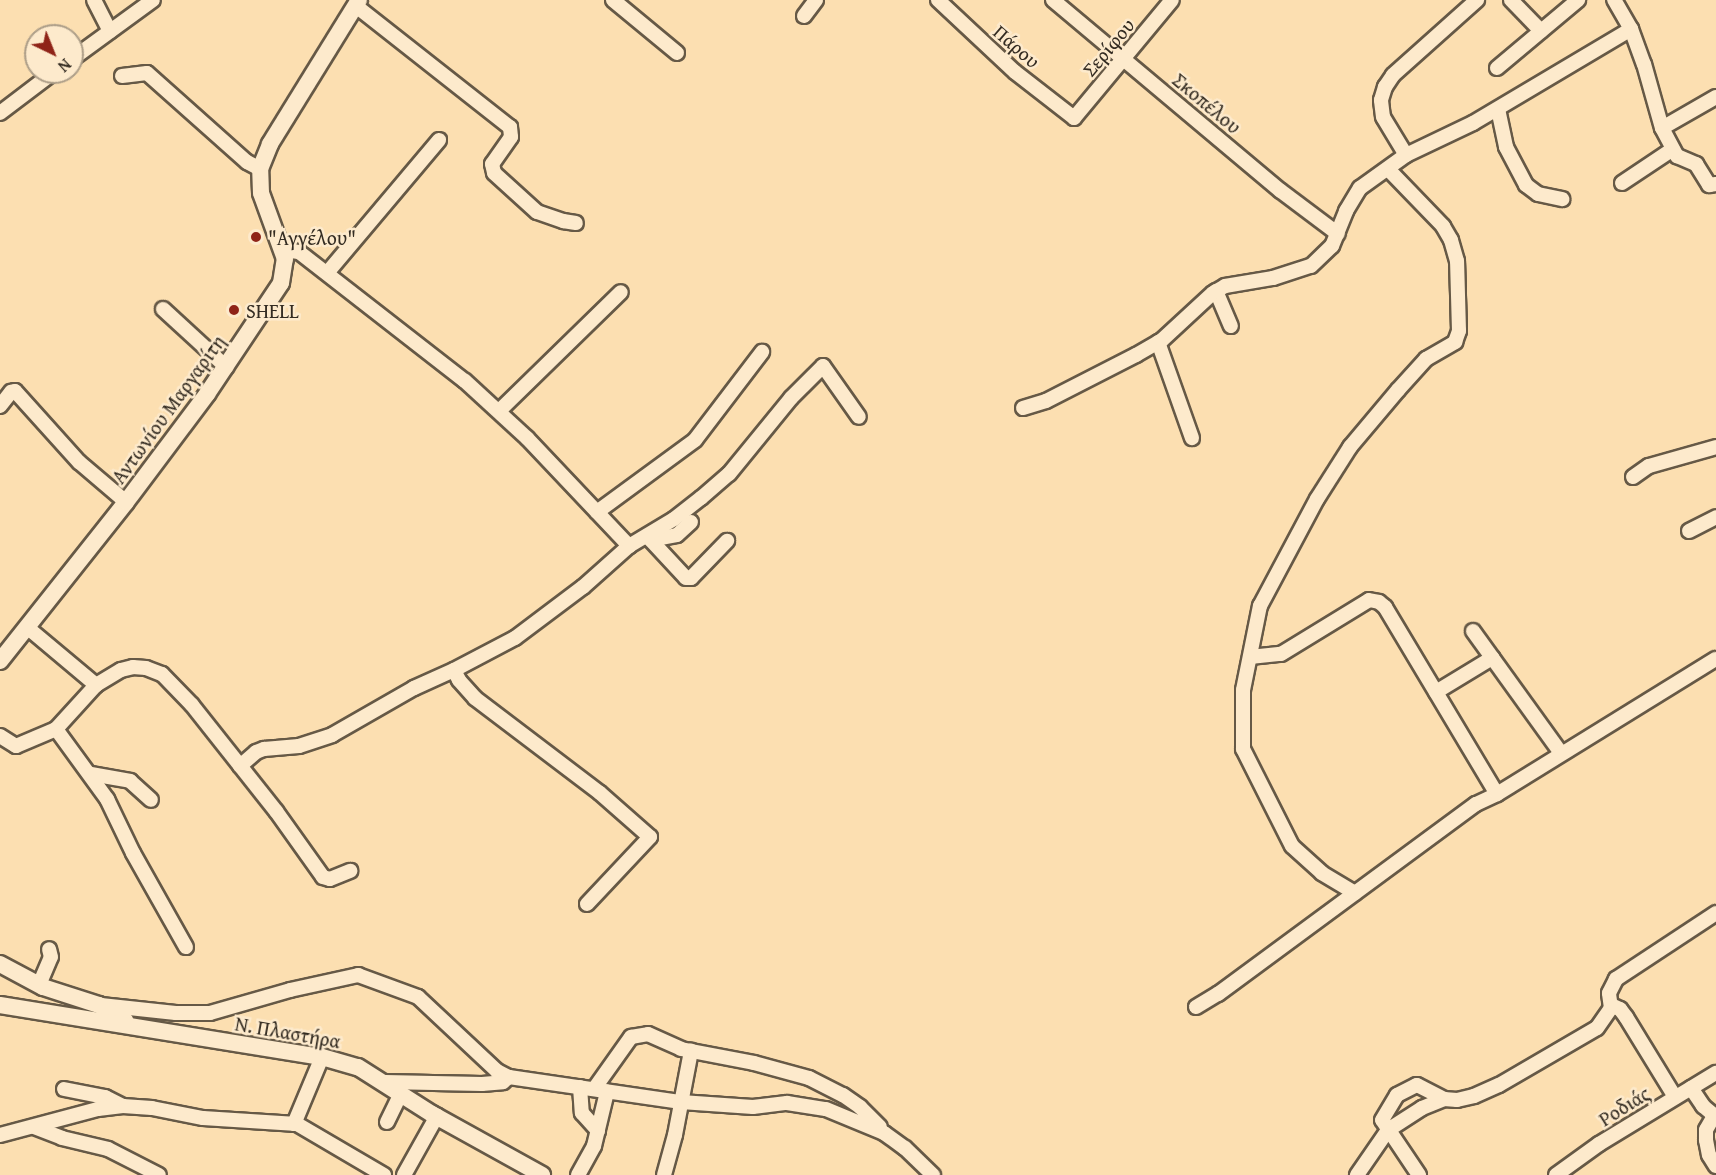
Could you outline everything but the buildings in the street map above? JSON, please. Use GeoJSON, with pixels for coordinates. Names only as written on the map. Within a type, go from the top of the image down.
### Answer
{"type":"FeatureCollection","features":[{"type":"Feature","properties":{"kind":"street"},"geometry":{"type":"LineString","coordinates":[[94,0],[112,29]]}},
{"type":"Feature","properties":{"kind":"street"},"geometry":{"type":"LineString","coordinates":[[102,0],[112,29]]}},
{"type":"Feature","properties":{"kind":"street"},"geometry":{"type":"LineString","coordinates":[[84,50],[153,0]]}},
{"type":"Feature","properties":{"kind":"street"},"geometry":{"type":"LineString","coordinates":[[613,0],[677,53]]}},
{"type":"Feature","properties":{"kind":"street"},"geometry":{"type":"LineString","coordinates":[[804,16],[816,0]]}},
{"type":"Feature","properties":{"kind":"street","name":"Πάρου"},"geometry":{"type":"LineString","coordinates":[[938,0],[1016,72],[1074,118]]}},
{"type":"Feature","properties":{"kind":"street","name":"Σκοπέλου"},"geometry":{"type":"LineString","coordinates":[[1053,0],[1338,234]]}},
{"type":"Feature","properties":{"kind":"street","name":"Σερίφου"},"geometry":{"type":"LineString","coordinates":[[1074,118],[1172,0]]}},
{"type":"Feature","properties":{"kind":"street"},"geometry":{"type":"LineString","coordinates":[[1406,155],[1383,117],[1381,100],[1385,87],[1393,75],[1477,0]]}},
{"type":"Feature","properties":{"kind":"street"},"geometry":{"type":"LineString","coordinates":[[1511,0],[1541,31]]}},
{"type":"Feature","properties":{"kind":"street"},"geometry":{"type":"LineString","coordinates":[[1497,68],[1578,0]]}},
{"type":"Feature","properties":{"kind":"street"},"geometry":{"type":"LineString","coordinates":[[1614,0],[1631,29],[1662,128],[1677,156],[1696,164],[1709,185],[1716,184]]}},
{"type":"Feature","properties":{"kind":"street"},"geometry":{"type":"LineString","coordinates":[[357,3],[510,127],[511,137],[492,164],[494,173],[537,212],[576,223]]}},
{"type":"Feature","properties":{"kind":"street","name":"Αντωνίου Μαργαρίτη"},"geometry":{"type":"LineString","coordinates":[[0,661],[126,502],[226,367],[281,283],[286,265],[283,250],[261,193],[260,169],[270,144],[357,3]]}},
{"type":"Feature","properties":{"kind":"street"},"geometry":{"type":"LineString","coordinates":[[1023,408],[1054,397],[1158,342],[1216,291],[1233,284],[1273,278],[1311,266],[1323,257],[1338,234],[1346,211],[1360,188],[1389,170],[1406,155],[1498,109],[1631,29]]}},
{"type":"Feature","properties":{"kind":"street"},"geometry":{"type":"LineString","coordinates":[[122,76],[147,73],[248,162],[260,169]]}},
{"type":"Feature","properties":{"kind":"street"},"geometry":{"type":"LineString","coordinates":[[0,113],[38,84]]}},
{"type":"Feature","properties":{"kind":"street"},"geometry":{"type":"LineString","coordinates":[[1662,128],[1716,97]]}},
{"type":"Feature","properties":{"kind":"street"},"geometry":{"type":"LineString","coordinates":[[1498,109],[1506,147],[1526,185],[1538,194],[1562,199]]}},
{"type":"Feature","properties":{"kind":"street"},"geometry":{"type":"LineString","coordinates":[[327,273],[439,140]]}},
{"type":"Feature","properties":{"kind":"street"},"geometry":{"type":"LineString","coordinates":[[1622,183],[1673,148]]}},
{"type":"Feature","properties":{"kind":"street"},"geometry":{"type":"LineString","coordinates":[[1355,893],[1322,873],[1292,846],[1244,748],[1243,690],[1260,606],[1317,498],[1350,447],[1426,359],[1455,342],[1459,331],[1457,261],[1451,240],[1443,226],[1389,170]]}},
{"type":"Feature","properties":{"kind":"street"},"geometry":{"type":"LineString","coordinates":[[283,250],[299,252],[430,352],[499,411],[629,546]]}},
{"type":"Feature","properties":{"kind":"street"},"geometry":{"type":"LineString","coordinates":[[1216,291],[1231,326]]}},
{"type":"Feature","properties":{"kind":"street"},"geometry":{"type":"LineString","coordinates":[[499,411],[621,292]]}},
{"type":"Feature","properties":{"kind":"street"},"geometry":{"type":"LineString","coordinates":[[163,309],[226,367]]}},
{"type":"Feature","properties":{"kind":"street"},"geometry":{"type":"LineString","coordinates":[[1158,342],[1192,438]]}},
{"type":"Feature","properties":{"kind":"street"},"geometry":{"type":"LineString","coordinates":[[597,512],[695,440],[762,352]]}},
{"type":"Feature","properties":{"kind":"street"},"geometry":{"type":"LineString","coordinates":[[240,766],[256,752],[264,749],[299,746],[332,735],[414,688],[454,670],[523,632],[583,587],[629,546],[649,538],[729,474],[791,398],[823,366],[859,417]]}},
{"type":"Feature","properties":{"kind":"street"},"geometry":{"type":"LineString","coordinates":[[0,406],[11,392],[15,391],[79,462],[126,502]]}},
{"type":"Feature","properties":{"kind":"street"},"geometry":{"type":"LineString","coordinates":[[1633,477],[1649,466],[1716,447]]}},
{"type":"Feature","properties":{"kind":"street"},"geometry":{"type":"LineString","coordinates":[[1689,531],[1716,517]]}},
{"type":"Feature","properties":{"kind":"street"},"geometry":{"type":"LineString","coordinates":[[649,538],[676,535],[691,522]]}},
{"type":"Feature","properties":{"kind":"street"},"geometry":{"type":"LineString","coordinates":[[649,538],[686,578],[691,578],[727,541]]}},
{"type":"Feature","properties":{"kind":"street"},"geometry":{"type":"LineString","coordinates":[[1250,657],[1281,654],[1369,600],[1379,602],[1386,607],[1497,794]]}},
{"type":"Feature","properties":{"kind":"street"},"geometry":{"type":"LineString","coordinates":[[27,628],[96,685]]}},
{"type":"Feature","properties":{"kind":"street"},"geometry":{"type":"LineString","coordinates":[[1473,631],[1561,753]]}},
{"type":"Feature","properties":{"kind":"street"},"geometry":{"type":"LineString","coordinates":[[1436,692],[1492,658]]}},
{"type":"Feature","properties":{"kind":"street"},"geometry":{"type":"LineString","coordinates":[[1196,1007],[1218,994],[1476,804],[1497,794],[1716,659]]}},
{"type":"Feature","properties":{"kind":"street"},"geometry":{"type":"LineString","coordinates":[[0,736],[16,746],[56,729],[96,685],[121,670],[133,667],[146,668],[162,674],[192,705],[323,877],[330,879],[350,871]]}},
{"type":"Feature","properties":{"kind":"street"},"geometry":{"type":"LineString","coordinates":[[454,670],[459,680],[475,698],[600,793],[650,837],[587,904]]}},
{"type":"Feature","properties":{"kind":"street"},"geometry":{"type":"LineString","coordinates":[[56,729],[107,799],[186,947]]}},
{"type":"Feature","properties":{"kind":"street"},"geometry":{"type":"LineString","coordinates":[[91,774],[130,782],[151,800]]}},
{"type":"Feature","properties":{"kind":"street"},"geometry":{"type":"LineString","coordinates":[[1357,1175],[1388,1130],[1428,1104],[1444,1099],[1457,1100],[1474,1096],[1509,1080],[1598,1028],[1606,1018],[1611,1005],[1609,993],[1616,979],[1716,913]]}},
{"type":"Feature","properties":{"kind":"street"},"geometry":{"type":"LineString","coordinates":[[39,985],[51,957],[49,949]]}},
{"type":"Feature","properties":{"kind":"street"},"geometry":{"type":"LineString","coordinates":[[0,964],[39,985],[99,1005],[176,1013],[210,1013],[232,1009],[249,1001],[357,975],[418,998],[497,1071],[509,1077],[681,1102],[753,1107],[787,1103],[826,1109],[884,1133],[906,1148],[933,1175]]}},
{"type":"Feature","properties":{"kind":"street","name":"Ν. Πλαστήρα"},"geometry":{"type":"LineString","coordinates":[[0,1005],[322,1057],[358,1067],[437,1116],[542,1175]]}},
{"type":"Feature","properties":{"kind":"street"},"geometry":{"type":"LineString","coordinates":[[99,1005],[134,1026]]}},
{"type":"Feature","properties":{"kind":"street"},"geometry":{"type":"LineString","coordinates":[[1611,1005],[1620,1009],[1626,1017],[1675,1097]]}},
{"type":"Feature","properties":{"kind":"street"},"geometry":{"type":"LineString","coordinates":[[578,1175],[594,1146],[598,1131],[600,1091],[625,1045],[639,1034],[648,1034],[691,1051],[754,1063],[809,1078],[843,1095],[860,1107],[884,1133]]}},
{"type":"Feature","properties":{"kind":"street"},"geometry":{"type":"LineString","coordinates":[[664,1175],[691,1051]]}},
{"type":"Feature","properties":{"kind":"street"},"geometry":{"type":"LineString","coordinates":[[294,1124],[322,1057]]}},
{"type":"Feature","properties":{"kind":"street","name":"Ροδιάς"},"geometry":{"type":"LineString","coordinates":[[1556,1175],[1675,1097],[1716,1073]]}},
{"type":"Feature","properties":{"kind":"street"},"geometry":{"type":"LineString","coordinates":[[385,1082],[482,1084],[503,1082],[509,1077]]}},
{"type":"Feature","properties":{"kind":"street"},"geometry":{"type":"LineString","coordinates":[[1419,1175],[1382,1120],[1387,1108],[1397,1095],[1417,1085],[1444,1099]]}},
{"type":"Feature","properties":{"kind":"street"},"geometry":{"type":"LineString","coordinates":[[580,1087],[582,1113],[598,1131]]}},
{"type":"Feature","properties":{"kind":"street"},"geometry":{"type":"LineString","coordinates":[[1691,1088],[1703,1107],[1715,1117],[1706,1130],[1706,1140],[1709,1155],[1716,1167]]}},
{"type":"Feature","properties":{"kind":"street"},"geometry":{"type":"LineString","coordinates":[[64,1089],[105,1097],[123,1106]]}},
{"type":"Feature","properties":{"kind":"street"},"geometry":{"type":"LineString","coordinates":[[387,1122],[401,1093]]}},
{"type":"Feature","properties":{"kind":"street"},"geometry":{"type":"LineString","coordinates":[[0,1135],[123,1106],[152,1108],[203,1118],[294,1124],[384,1175]]}},
{"type":"Feature","properties":{"kind":"street"},"geometry":{"type":"LineString","coordinates":[[404,1175],[437,1116]]}},
{"type":"Feature","properties":{"kind":"street"},"geometry":{"type":"LineString","coordinates":[[34,1127],[62,1138],[108,1149],[159,1175]]}},
{"type":"Feature","properties":{"kind":"place","name":"\"Αγγέλου\""},"geometry":{"type":"Point","coordinates":[256,237]}},
{"type":"Feature","properties":{"kind":"place","name":"SHELL"},"geometry":{"type":"Point","coordinates":[234,310]}}]}
